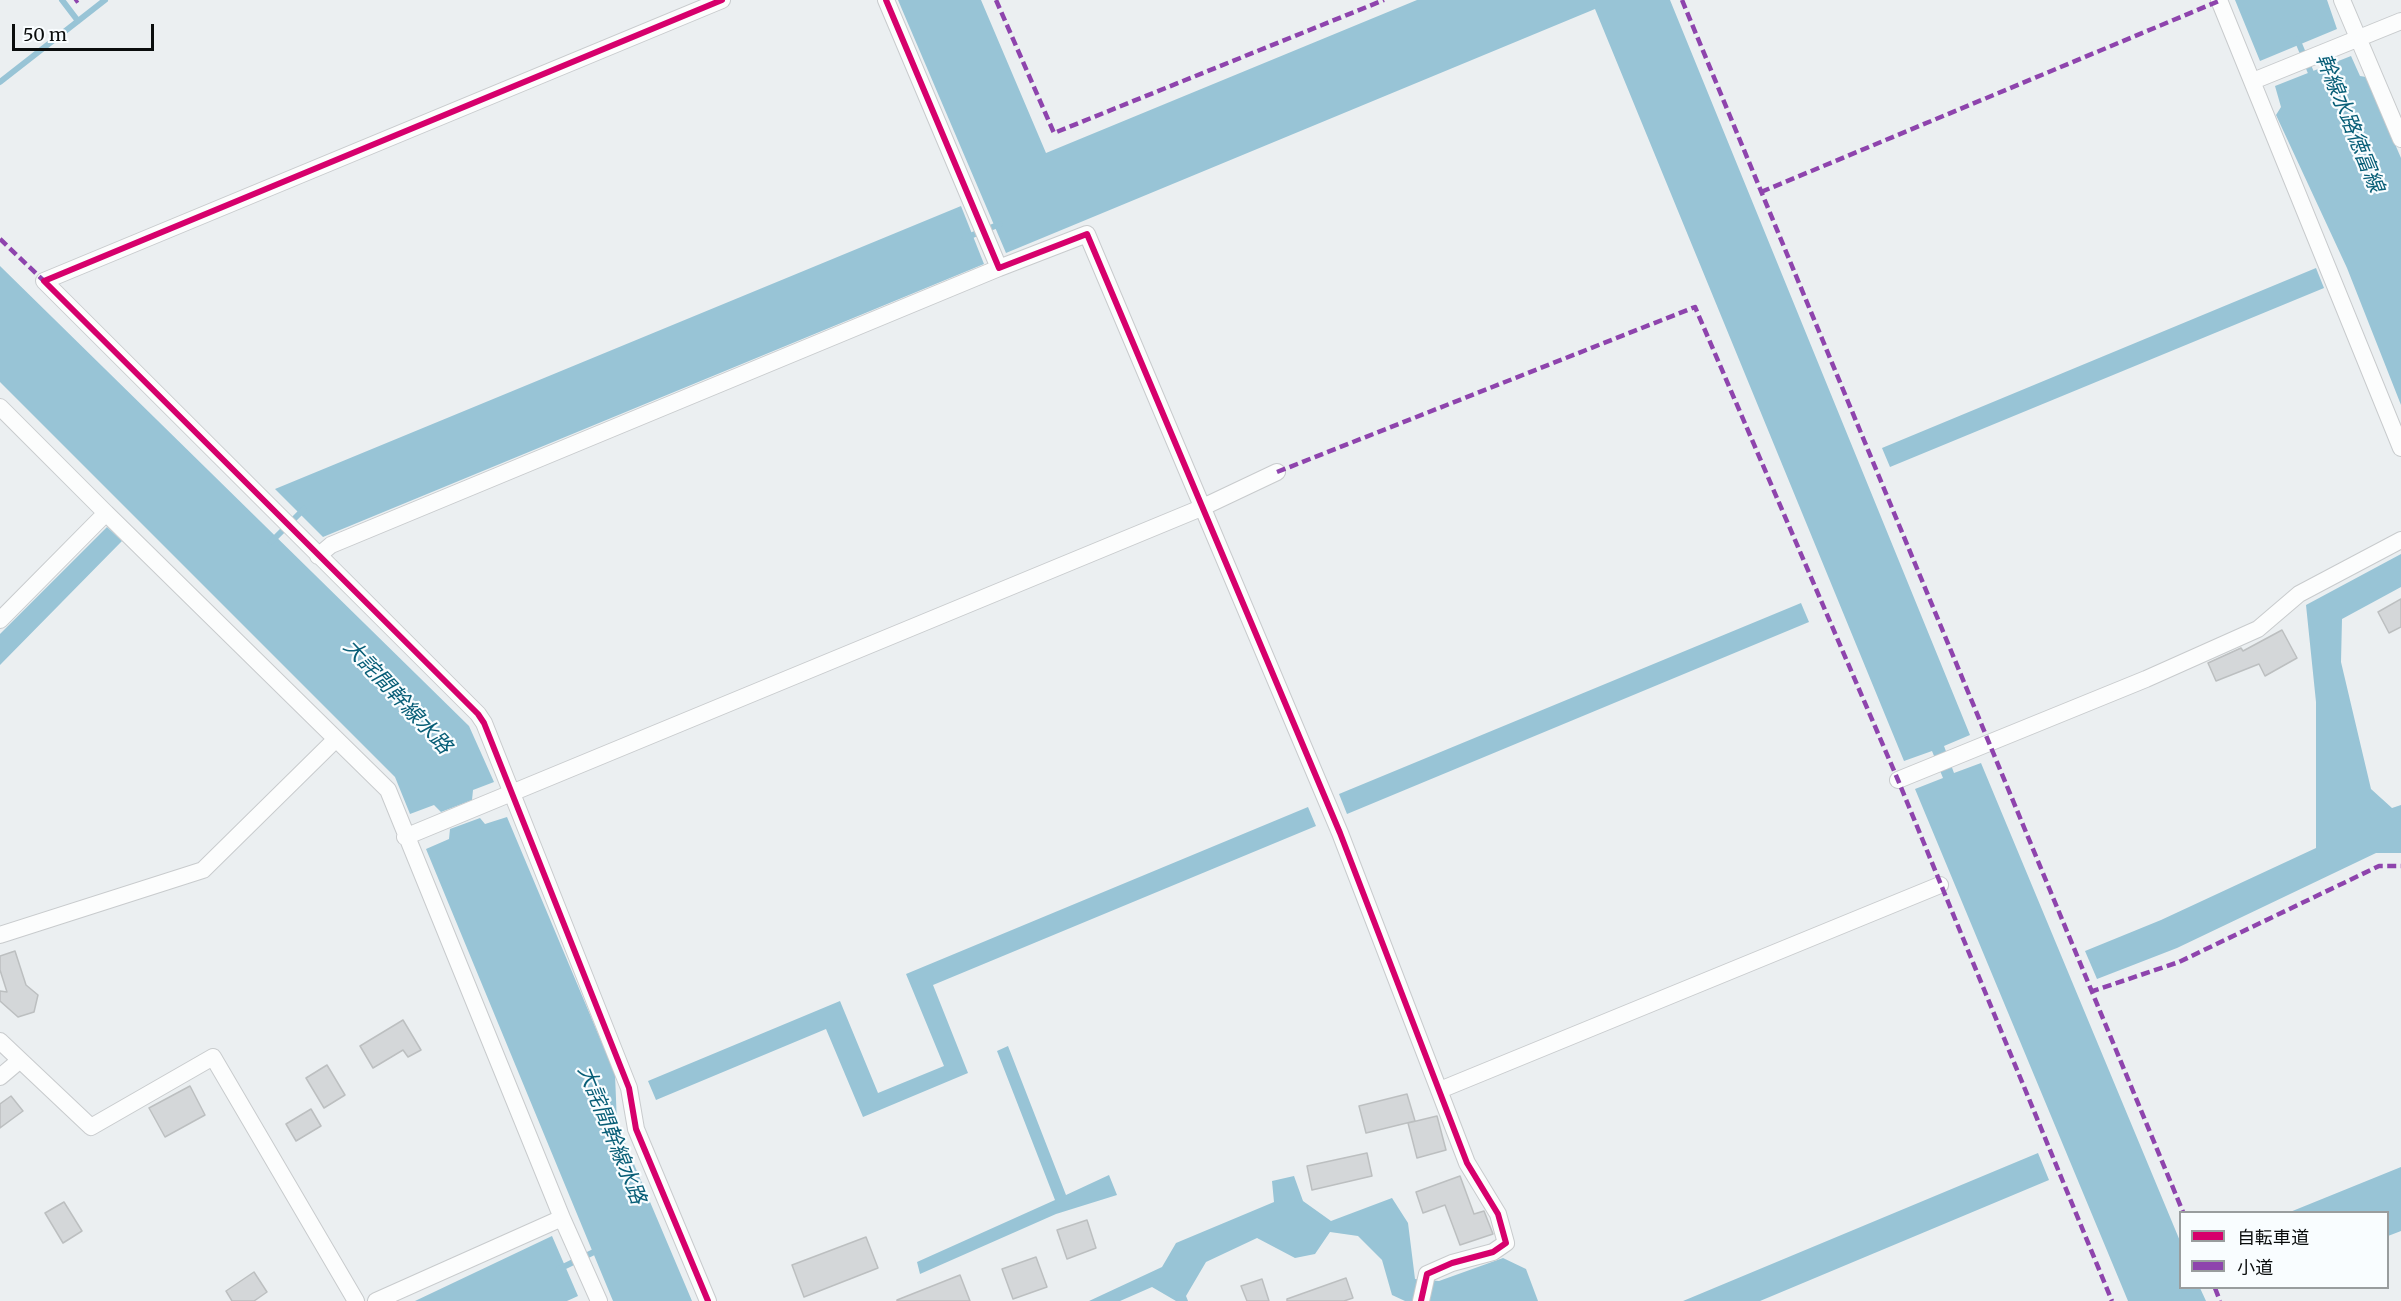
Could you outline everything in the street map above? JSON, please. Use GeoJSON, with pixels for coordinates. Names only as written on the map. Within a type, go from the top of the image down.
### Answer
{"type":"FeatureCollection","features":[{"type":"Feature","properties":{"kind":"street"},"geometry":{"type":"LineString","coordinates":[[708,1301],[636,1129],[629,1088],[484,723],[478,714],[44,282],[722,0]]}},
{"type":"Feature","properties":{"kind":"street"},"geometry":{"type":"LineString","coordinates":[[886,0],[999,268]]}},
{"type":"Feature","properties":{"kind":"street"},"geometry":{"type":"LineString","coordinates":[[2219,0],[2401,448]]}},
{"type":"Feature","properties":{"kind":"street"},"geometry":{"type":"LineString","coordinates":[[2342,0],[2401,139]]}},
{"type":"Feature","properties":{"kind":"street"},"geometry":{"type":"LineString","coordinates":[[2253,81],[2401,21]]}},
{"type":"Feature","properties":{"kind":"street"},"geometry":{"type":"LineString","coordinates":[[318,556],[331,545],[342,540],[999,268],[1087,234],[1340,833],[1467,1162],[1498,1214],[1506,1243],[1494,1252],[1452,1263],[1426,1274],[1421,1301]]}},
{"type":"Feature","properties":{"kind":"street"},"geometry":{"type":"LineString","coordinates":[[0,407],[388,790],[405,837],[598,1301]]}},
{"type":"Feature","properties":{"kind":"street"},"geometry":{"type":"LineString","coordinates":[[405,837],[1201,508],[1277,472]]}},
{"type":"Feature","properties":{"kind":"street"},"geometry":{"type":"LineString","coordinates":[[0,620],[106,513]]}},
{"type":"Feature","properties":{"kind":"street"},"geometry":{"type":"LineString","coordinates":[[1898,780],[2146,679],[2258,629],[2299,594],[2401,540]]}},
{"type":"Feature","properties":{"kind":"street"},"geometry":{"type":"LineString","coordinates":[[0,935],[203,870],[336,739]]}},
{"type":"Feature","properties":{"kind":"street"},"geometry":{"type":"LineString","coordinates":[[1440,1089],[1940,885]]}},
{"type":"Feature","properties":{"kind":"street"},"geometry":{"type":"LineString","coordinates":[[0,1041],[92,1127],[213,1057],[356,1301]]}},
{"type":"Feature","properties":{"kind":"street"},"geometry":{"type":"LineString","coordinates":[[0,1077],[19,1061]]}},
{"type":"Feature","properties":{"kind":"street"},"geometry":{"type":"LineString","coordinates":[[376,1301],[562,1218]]}},
{"type":"Feature","properties":{"kind":"water"},"geometry":{"type":"Polygon","coordinates":[[[898,0],[981,0],[1046,153],[1417,0],[1670,0],[1970,735],[1944,746],[1954,773],[1981,763],[2179,1239],[2179,1289],[2200,1289],[2206,1301],[2128,1301],[1915,789],[1943,778],[1932,751],[1904,761],[1595,9],[1006,253],[898,0]]]}},
{"type":"Feature","properties":{"kind":"water"},"geometry":{"type":"Polygon","coordinates":[[[2235,0],[2327,0],[2337,29],[2260,61],[2235,0]]]}},
{"type":"Feature","properties":{"kind":"water"},"geometry":{"type":"Polygon","coordinates":[[[2351,56],[2360,76],[2366,77],[2401,158],[2401,405],[2347,268],[2276,115],[2281,107],[2275,86],[2351,56]]]}},
{"type":"Feature","properties":{"kind":"water"},"geometry":{"type":"Polygon","coordinates":[[[961,206],[984,264],[323,537],[275,489],[961,206]]]}},
{"type":"Feature","properties":{"kind":"water","name":"大詫間幹線水路"},"geometry":{"type":"Polygon","coordinates":[[[0,266],[469,726],[494,782],[473,790],[472,800],[441,812],[434,805],[410,814],[395,777],[0,382],[0,266]]]}},
{"type":"Feature","properties":{"kind":"water"},"geometry":{"type":"Polygon","coordinates":[[[2316,268],[2324,288],[1890,467],[1882,448],[2316,268]]]}},
{"type":"Feature","properties":{"kind":"water"},"geometry":{"type":"Polygon","coordinates":[[[107,527],[122,541],[0,665],[0,634],[107,527]]]}},
{"type":"Feature","properties":{"kind":"water"},"geometry":{"type":"Polygon","coordinates":[[[2401,554],[2401,587],[2342,619],[2341,662],[2371,789],[2392,808],[2401,805],[2401,853],[2376,853],[2177,948],[2097,979],[2085,951],[2161,920],[2316,848],[2316,702],[2306,605],[2401,554]]]}},
{"type":"Feature","properties":{"kind":"water"},"geometry":{"type":"Polygon","coordinates":[[[1801,603],[1809,622],[1347,814],[1339,794],[1801,603]]]}},
{"type":"Feature","properties":{"kind":"water"},"geometry":{"type":"Polygon","coordinates":[[[1308,807],[1316,826],[933,985],[968,1073],[863,1117],[826,1029],[656,1100],[648,1081],[840,1001],[878,1093],[944,1066],[906,974],[1308,807]]]}},
{"type":"Feature","properties":{"kind":"water","name":"大詫間幹線水路"},"geometry":{"type":"Polygon","coordinates":[[[507,817],[615,1074],[617,1124],[692,1301],[613,1301],[426,849],[449,839],[450,829],[480,818],[485,824],[507,817]]]}},
{"type":"Feature","properties":{"kind":"water"},"geometry":{"type":"Polygon","coordinates":[[[1008,1046],[1066,1195],[1109,1175],[1117,1195],[1056,1214],[920,1274],[917,1262],[1055,1200],[997,1051],[1008,1046]]]}},
{"type":"Feature","properties":{"kind":"water"},"geometry":{"type":"Polygon","coordinates":[[[2038,1153],[2049,1180],[1760,1301],[1683,1301],[2038,1153]]]}},
{"type":"Feature","properties":{"kind":"water"},"geometry":{"type":"Polygon","coordinates":[[[2401,1167],[2401,1231],[2389,1236],[2389,1211],[2292,1211],[2401,1167]]]}},
{"type":"Feature","properties":{"kind":"water"},"geometry":{"type":"Polygon","coordinates":[[[1294,1176],[1303,1201],[1331,1221],[1392,1198],[1408,1223],[1415,1279],[1439,1281],[1503,1258],[1526,1269],[1538,1301],[1405,1301],[1392,1295],[1382,1260],[1358,1236],[1330,1232],[1315,1254],[1295,1258],[1257,1238],[1206,1262],[1186,1296],[1188,1301],[1176,1301],[1152,1287],[1120,1301],[1089,1301],[1162,1267],[1176,1243],[1274,1202],[1272,1181],[1294,1176]]]}},
{"type":"Feature","properties":{"kind":"water"},"geometry":{"type":"Polygon","coordinates":[[[552,1236],[578,1296],[567,1301],[415,1301],[552,1236]]]}},
{"type":"Feature","properties":{"kind":"building"},"geometry":{"type":"Polygon","coordinates":[[[2401,599],[2401,627],[2389,633],[2378,612],[2401,599]]]}},
{"type":"Feature","properties":{"kind":"building"},"geometry":{"type":"Polygon","coordinates":[[[2282,630],[2297,658],[2265,676],[2259,664],[2216,681],[2208,663],[2241,648],[2243,651],[2282,630]]]}},
{"type":"Feature","properties":{"kind":"building"},"geometry":{"type":"Polygon","coordinates":[[[15,951],[26,985],[38,995],[34,1012],[18,1017],[0,1001],[0,991],[7,992],[0,970],[0,956],[15,951]]]}},
{"type":"Feature","properties":{"kind":"building"},"geometry":{"type":"Polygon","coordinates":[[[403,1020],[421,1050],[408,1057],[403,1050],[373,1068],[360,1046],[403,1020]]]}},
{"type":"Feature","properties":{"kind":"building"},"geometry":{"type":"Polygon","coordinates":[[[327,1065],[345,1095],[324,1108],[306,1078],[327,1065]]]}},
{"type":"Feature","properties":{"kind":"building"},"geometry":{"type":"Polygon","coordinates":[[[190,1086],[205,1115],[165,1137],[149,1108],[190,1086]]]}},
{"type":"Feature","properties":{"kind":"building"},"geometry":{"type":"Polygon","coordinates":[[[1407,1094],[1415,1121],[1366,1133],[1359,1106],[1407,1094]]]}},
{"type":"Feature","properties":{"kind":"building"},"geometry":{"type":"Polygon","coordinates":[[[11,1096],[23,1111],[0,1128],[0,1104],[11,1096]]]}},
{"type":"Feature","properties":{"kind":"building"},"geometry":{"type":"Polygon","coordinates":[[[311,1109],[321,1126],[296,1141],[286,1124],[311,1109]]]}},
{"type":"Feature","properties":{"kind":"building"},"geometry":{"type":"Polygon","coordinates":[[[1437,1116],[1446,1150],[1417,1158],[1408,1123],[1437,1116]]]}},
{"type":"Feature","properties":{"kind":"building"},"geometry":{"type":"Polygon","coordinates":[[[1367,1153],[1372,1176],[1312,1190],[1307,1166],[1367,1153]]]}},
{"type":"Feature","properties":{"kind":"building"},"geometry":{"type":"Polygon","coordinates":[[[1460,1176],[1474,1214],[1484,1211],[1493,1234],[1460,1245],[1445,1205],[1423,1213],[1416,1192],[1460,1176]]]}},
{"type":"Feature","properties":{"kind":"building"},"geometry":{"type":"Polygon","coordinates":[[[64,1202],[82,1231],[63,1243],[45,1213],[64,1202]]]}},
{"type":"Feature","properties":{"kind":"building"},"geometry":{"type":"Polygon","coordinates":[[[1087,1220],[1096,1248],[1067,1259],[1057,1230],[1087,1220]]]}},
{"type":"Feature","properties":{"kind":"building"},"geometry":{"type":"Polygon","coordinates":[[[866,1237],[878,1268],[804,1297],[792,1265],[866,1237]]]}},
{"type":"Feature","properties":{"kind":"building"},"geometry":{"type":"Polygon","coordinates":[[[1036,1257],[1047,1287],[1013,1299],[1002,1269],[1036,1257]]]}},
{"type":"Feature","properties":{"kind":"building"},"geometry":{"type":"Polygon","coordinates":[[[254,1272],[267,1292],[254,1301],[232,1301],[226,1291],[254,1272]]]}},
{"type":"Feature","properties":{"kind":"building"},"geometry":{"type":"Polygon","coordinates":[[[960,1275],[970,1301],[897,1301],[897,1300],[960,1275]]]}},
{"type":"Feature","properties":{"kind":"building"},"geometry":{"type":"Polygon","coordinates":[[[1346,1278],[1353,1298],[1344,1301],[1287,1301],[1287,1299],[1346,1278]]]}},
{"type":"Feature","properties":{"kind":"building"},"geometry":{"type":"Polygon","coordinates":[[[1262,1279],[1269,1301],[1247,1301],[1241,1286],[1262,1279]]]}},
{"type":"Feature","properties":{"kind":"waterway"},"geometry":{"type":"LineString","coordinates":[[62,0],[78,21]]}},
{"type":"Feature","properties":{"kind":"waterway"},"geometry":{"type":"LineString","coordinates":[[0,82],[105,0]]}},
{"type":"Feature","properties":{"kind":"waterway","name":"幹線水路徳富線"},"geometry":{"type":"LineString","coordinates":[[2297,39],[2314,80]]}},
{"type":"Feature","properties":{"kind":"waterway"},"geometry":{"type":"LineString","coordinates":[[965,238],[1000,224]]}},
{"type":"Feature","properties":{"kind":"waterway"},"geometry":{"type":"LineString","coordinates":[[271,542],[304,509]]}},
{"type":"Feature","properties":{"kind":"waterway"},"geometry":{"type":"LineString","coordinates":[[559,1269],[598,1250]]}},
{"type":"Feature","properties":{"kind":"marked path"},"geometry":{"type":"LineString","coordinates":[[996,0],[1054,133],[1384,0]]}},
{"type":"Feature","properties":{"kind":"marked path"},"geometry":{"type":"LineString","coordinates":[[1682,0],[2183,1211]]}},
{"type":"Feature","properties":{"kind":"marked path"},"geometry":{"type":"LineString","coordinates":[[1761,192],[2219,1]]}},
{"type":"Feature","properties":{"kind":"marked path"},"geometry":{"type":"LineString","coordinates":[[0,239],[44,281]]}},
{"type":"Feature","properties":{"kind":"marked path"},"geometry":{"type":"LineString","coordinates":[[1277,472],[1695,307],[1898,780],[2112,1301]]}},
{"type":"Feature","properties":{"kind":"marked path"},"geometry":{"type":"LineString","coordinates":[[2090,992],[2179,962],[2379,866],[2401,866]]}},
{"type":"Feature","properties":{"kind":"marked path"},"geometry":{"type":"LineString","coordinates":[[2215,1289],[2220,1301]]}},
{"type":"Feature","properties":{"kind":"cycle path"},"geometry":{"type":"LineString","coordinates":[[708,1301],[636,1129],[629,1088],[484,723],[478,714],[44,281],[722,0]]}},
{"type":"Feature","properties":{"kind":"cycle path"},"geometry":{"type":"LineString","coordinates":[[886,0],[999,268],[1087,234],[1340,833],[1467,1163],[1498,1214],[1506,1243],[1493,1252],[1452,1263],[1427,1274],[1421,1301]]}}]}
